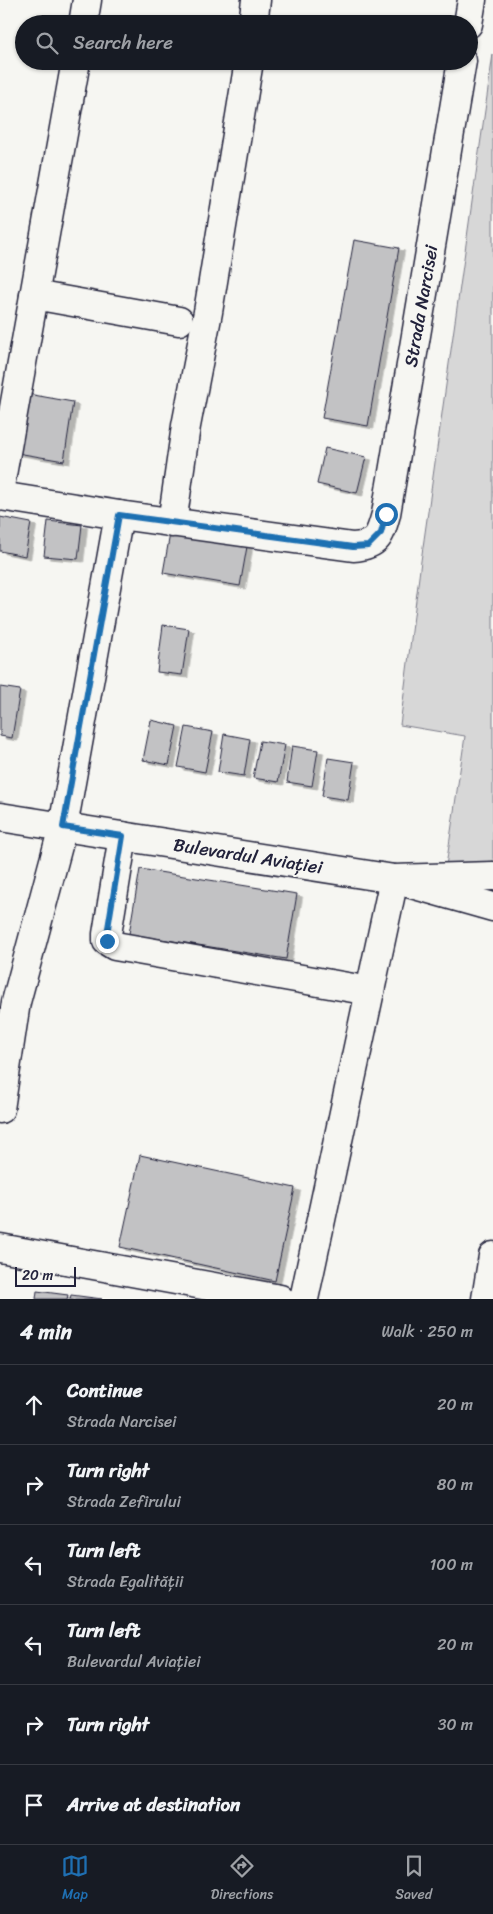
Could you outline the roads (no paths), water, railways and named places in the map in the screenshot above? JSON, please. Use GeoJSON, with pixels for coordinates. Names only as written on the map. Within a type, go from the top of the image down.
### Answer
{"type":"FeatureCollection","features":[{"type":"Feature","properties":{"kind":"street"},"geometry":{"type":"LineString","coordinates":[[84,15],[87,0]]}},
{"type":"Feature","properties":{"kind":"street"},"geometry":{"type":"LineString","coordinates":[[254,15],[256,0]]}},
{"type":"Feature","properties":{"kind":"street"},"geometry":{"type":"LineString","coordinates":[[470,15],[472,0]]}},
{"type":"Feature","properties":{"kind":"street"},"geometry":{"type":"LineString","coordinates":[[0,486],[74,70]]}},
{"type":"Feature","properties":{"kind":"street"},"geometry":{"type":"LineString","coordinates":[[0,496],[172,523],[186,426],[208,312],[248,70]]}},
{"type":"Feature","properties":{"kind":"street","name":"Strada Narcisei"},"geometry":{"type":"LineString","coordinates":[[172,523],[353,547],[368,546],[381,533],[386,514],[460,70]]}},
{"type":"Feature","properties":{"kind":"street"},"geometry":{"type":"LineString","coordinates":[[34,295],[179,321]]}},
{"type":"Feature","properties":{"kind":"street"},"geometry":{"type":"LineString","coordinates":[[0,1109],[8,1000],[63,827],[119,515]]}},
{"type":"Feature","properties":{"kind":"street","name":"Bulevardul Aviației"},"geometry":{"type":"LineString","coordinates":[[0,817],[394,879],[493,907]]}},
{"type":"Feature","properties":{"kind":"street"},"geometry":{"type":"LineString","coordinates":[[123,836],[107,941],[115,946],[370,991]]}},
{"type":"Feature","properties":{"kind":"street"},"geometry":{"type":"LineString","coordinates":[[304,1299],[394,879],[493,876]]}},
{"type":"Feature","properties":{"kind":"street"},"geometry":{"type":"LineString","coordinates":[[0,1248],[280,1299]]}},
{"type":"Feature","properties":{"kind":"street"},"geometry":{"type":"LineString","coordinates":[[486,1299],[493,1256]]}}]}
